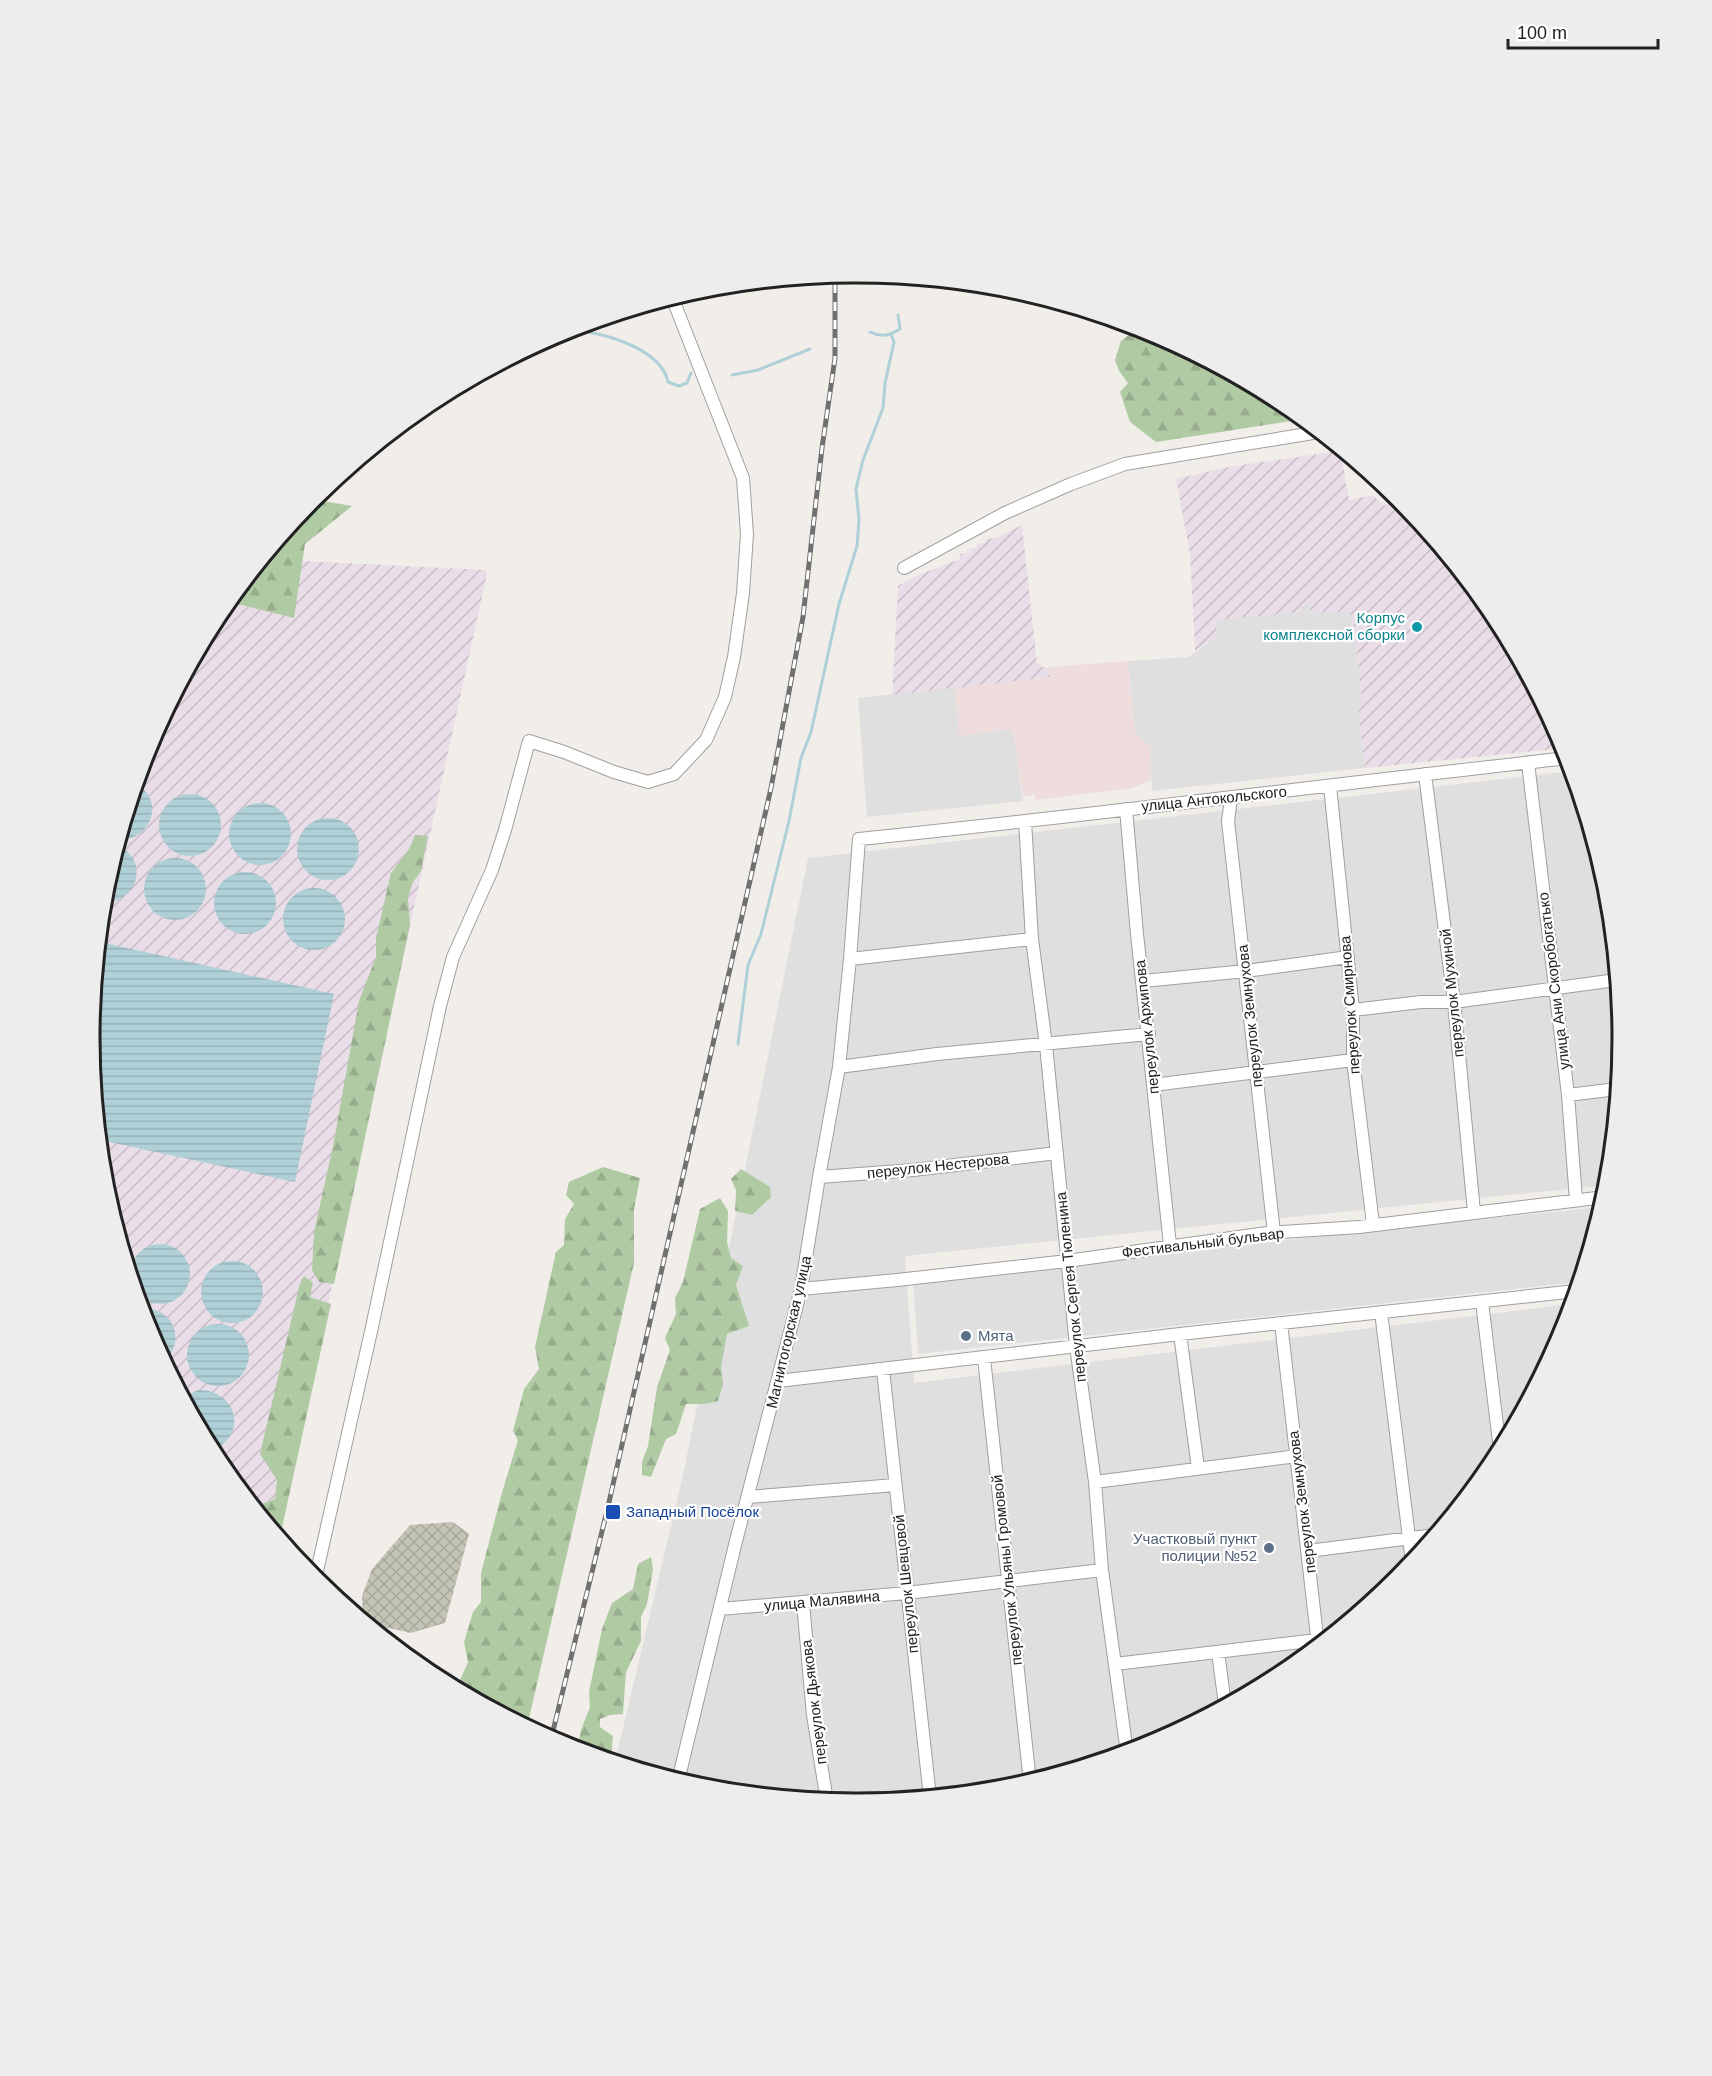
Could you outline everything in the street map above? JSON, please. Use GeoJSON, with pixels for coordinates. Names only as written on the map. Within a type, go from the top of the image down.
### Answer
{"type":"FeatureCollection","features":[{"type":"Feature","properties":{"kind":"street"},"geometry":{"type":"LineString","coordinates":[[318,1568],[372,1327],[440,1006],[453,957],[492,870],[529,741],[648,782],[674,774],[706,740],[725,697],[734,657],[747,534],[743,478],[675,305]]}},
{"type":"Feature","properties":{"kind":"street"},"geometry":{"type":"LineString","coordinates":[[904,568],[1005,513],[1071,484],[1125,464],[1309,434]]}},
{"type":"Feature","properties":{"kind":"street","name":"улица Антокольского"},"geometry":{"type":"LineString","coordinates":[[860,839],[1231,799],[1558,759]]}},
{"type":"Feature","properties":{"kind":"street","name":"улица Ани Скоробогатько"},"geometry":{"type":"LineString","coordinates":[[1528,763],[1568,1095],[1576,1200]]}},
{"type":"Feature","properties":{"kind":"street","name":"переулок Мухиной"},"geometry":{"type":"LineString","coordinates":[[1425,774],[1454,1002],[1474,1212]]}},
{"type":"Feature","properties":{"kind":"street","name":"переулок Смирнова"},"geometry":{"type":"LineString","coordinates":[[1330,786],[1353,1010],[1353,1060],[1373,1224]]}},
{"type":"Feature","properties":{"kind":"street","name":"переулок Земнухова"},"geometry":{"type":"LineString","coordinates":[[1231,799],[1228,821],[1274,1233]]}},
{"type":"Feature","properties":{"kind":"street","name":"переулок Архипова"},"geometry":{"type":"LineString","coordinates":[[1126,809],[1170,1245]]}},
{"type":"Feature","properties":{"kind":"street","name":"переулок Сергея Тюленина"},"geometry":{"type":"LineString","coordinates":[[1025,821],[1032,939],[1046,1045],[1076,1346],[1095,1482],[1102,1570],[1125,1743]]}},
{"type":"Feature","properties":{"kind":"street","name":"Магнитогорская улица"},"geometry":{"type":"LineString","coordinates":[[680,1772],[801,1289],[839,1067],[860,839]]}},
{"type":"Feature","properties":{"kind":"street"},"geometry":{"type":"LineString","coordinates":[[850,959],[1032,939]]}},
{"type":"Feature","properties":{"kind":"street"},"geometry":{"type":"LineString","coordinates":[[1143,981],[1245,971],[1348,957]]}},
{"type":"Feature","properties":{"kind":"street"},"geometry":{"type":"LineString","coordinates":[[1353,1010],[1421,1002],[1454,1002],[1609,981]]}},
{"type":"Feature","properties":{"kind":"street"},"geometry":{"type":"LineString","coordinates":[[839,1067],[937,1054],[1149,1034]]}},
{"type":"Feature","properties":{"kind":"street"},"geometry":{"type":"LineString","coordinates":[[1153,1085],[1353,1060]]}},
{"type":"Feature","properties":{"kind":"street"},"geometry":{"type":"LineString","coordinates":[[1568,1095],[1610,1090]]}},
{"type":"Feature","properties":{"kind":"street","name":"переулок Нестерова"},"geometry":{"type":"LineString","coordinates":[[819,1177],[914,1170],[1057,1153]]}},
{"type":"Feature","properties":{"kind":"street","name":"Фестивальный бульвар"},"geometry":{"type":"LineString","coordinates":[[801,1289],[1067,1261],[1162,1249],[1170,1245],[1274,1233],[1359,1227],[1594,1198]]}},
{"type":"Feature","properties":{"kind":"street"},"geometry":{"type":"LineString","coordinates":[[778,1381],[1567,1292]]}},
{"type":"Feature","properties":{"kind":"street"},"geometry":{"type":"LineString","coordinates":[[1482,1302],[1498,1435]]}},
{"type":"Feature","properties":{"kind":"street"},"geometry":{"type":"LineString","coordinates":[[1381,1312],[1411,1550]]}},
{"type":"Feature","properties":{"kind":"street","name":"переулок Земнухова"},"geometry":{"type":"LineString","coordinates":[[1281,1323],[1317,1636]]}},
{"type":"Feature","properties":{"kind":"street"},"geometry":{"type":"LineString","coordinates":[[1180,1334],[1198,1468]]}},
{"type":"Feature","properties":{"kind":"street","name":"переулок Ульяны Громовой"},"geometry":{"type":"LineString","coordinates":[[984,1358],[1029,1773]]}},
{"type":"Feature","properties":{"kind":"street","name":"переулок Шевцовой"},"geometry":{"type":"LineString","coordinates":[[883,1370],[929,1790]]}},
{"type":"Feature","properties":{"kind":"street"},"geometry":{"type":"LineString","coordinates":[[1095,1482],[1297,1456]]}},
{"type":"Feature","properties":{"kind":"street"},"geometry":{"type":"LineString","coordinates":[[748,1497],[896,1485]]}},
{"type":"Feature","properties":{"kind":"street"},"geometry":{"type":"LineString","coordinates":[[1308,1551],[1424,1536]]}},
{"type":"Feature","properties":{"kind":"street","name":"улица Малявина"},"geometry":{"type":"LineString","coordinates":[[720,1609],[907,1593],[1102,1570]]}},
{"type":"Feature","properties":{"kind":"street","name":"переулок Дьякова"},"geometry":{"type":"LineString","coordinates":[[803,1603],[813,1715],[826,1792]]}},
{"type":"Feature","properties":{"kind":"street"},"geometry":{"type":"LineString","coordinates":[[1115,1664],[1308,1643]]}},
{"type":"Feature","properties":{"kind":"street"},"geometry":{"type":"LineString","coordinates":[[1218,1652],[1224,1697]]}},
{"type":"Feature","properties":{"kind":"shaded area"},"geometry":{"type":"Polygon","coordinates":[[[1332,452],[1342,460],[1349,500],[1373,495],[1383,505],[1390,504],[1455,578],[1484,618],[1510,660],[1534,704],[1554,749],[1365,768],[1358,707],[1362,700],[1354,626],[1350,611],[1311,613],[1309,604],[1300,605],[1300,612],[1215,620],[1217,636],[1195,651],[1190,554],[1176,479],[1228,467],[1332,452]]]}},
{"type":"Feature","properties":{"kind":"shaded area"},"geometry":{"type":"Polygon","coordinates":[[[1022,525],[1037,663],[1043,667],[1049,667],[1050,677],[892,695],[898,586],[918,575],[960,559],[960,554],[969,553],[969,549],[977,548],[977,544],[986,543],[986,539],[996,538],[1022,525]]]}},
{"type":"Feature","properties":{"kind":"shaded area"},"geometry":{"type":"Polygon","coordinates":[[[272,559],[485,570],[487,574],[281,1527],[228,1458],[178,1372],[158,1327],[126,1234],[107,1137],[100,1038],[107,939],[115,891],[126,842],[141,795],[178,704],[228,618],[272,559]]]}},
{"type":"Feature","properties":{"kind":"shaded area"},"geometry":{"type":"Polygon","coordinates":[[[1310,604],[1311,613],[1351,611],[1362,701],[1358,707],[1365,768],[1152,791],[1150,746],[1135,733],[1128,661],[1189,657],[1217,636],[1215,620],[1300,611],[1300,605],[1310,604]]]}},
{"type":"Feature","properties":{"kind":"shaded area"},"geometry":{"type":"Polygon","coordinates":[[[1128,661],[1135,733],[1150,746],[1151,780],[1132,788],[1035,800],[1035,795],[1023,796],[1013,729],[959,736],[955,687],[1050,677],[1049,667],[1128,661]]]}},
{"type":"Feature","properties":{"kind":"shaded area"},"geometry":{"type":"Polygon","coordinates":[[[955,687],[1013,729],[1023,801],[867,817],[858,698],[955,687]]]}},
{"type":"Feature","properties":{"kind":"shaded area"},"geometry":{"type":"Polygon","coordinates":[[[1563,772],[1586,842],[1605,939],[1612,1038],[1605,1137],[1597,1186],[905,1256],[914,1383],[1562,1305],[1534,1372],[1484,1458],[1424,1536],[1354,1606],[1276,1666],[1190,1716],[1145,1736],[1052,1768],[955,1787],[905,1792],[807,1792],[709,1779],[660,1768],[617,1754],[683,1475],[808,858],[1563,772]]]}},
{"type":"Feature","properties":{"kind":"shaded area"},"geometry":{"type":"Polygon","coordinates":[[[1592,1208],[1570,1283],[918,1354],[913,1279],[1592,1208]]]}},
{"type":"Feature","properties":{"kind":"shaded area"},"geometry":{"type":"Polygon","coordinates":[[[453,1522],[469,1534],[445,1623],[411,1633],[383,1627],[363,1610],[362,1596],[372,1569],[410,1525],[453,1522]]]}},
{"type":"Feature","properties":{"kind":"green space"},"geometry":{"type":"Polygon","coordinates":[[[1130,334],[1190,360],[1234,384],[1291,421],[1156,442],[1130,422],[1120,392],[1128,383],[1119,371],[1115,360],[1121,341],[1130,334]]]}},
{"type":"Feature","properties":{"kind":"green space"},"geometry":{"type":"Polygon","coordinates":[[[325,501],[352,506],[305,544],[294,618],[238,604],[288,540],[325,501]]]}},
{"type":"Feature","properties":{"kind":"green space"},"geometry":{"type":"Polygon","coordinates":[[[415,835],[428,836],[421,871],[413,882],[408,898],[410,925],[334,1284],[319,1282],[312,1270],[314,1232],[333,1146],[359,1001],[376,957],[376,938],[391,873],[409,849],[415,835]]]}},
{"type":"Feature","properties":{"kind":"green space"},"geometry":{"type":"Polygon","coordinates":[[[603,1167],[640,1178],[634,1209],[634,1263],[529,1719],[460,1681],[468,1662],[464,1642],[473,1612],[481,1602],[481,1573],[518,1440],[513,1431],[524,1389],[539,1369],[535,1347],[556,1252],[564,1245],[565,1219],[574,1204],[566,1195],[569,1182],[603,1167]]]}},
{"type":"Feature","properties":{"kind":"green space"},"geometry":{"type":"Polygon","coordinates":[[[741,1169],[770,1187],[771,1197],[752,1215],[735,1211],[736,1190],[731,1179],[741,1169]]]}},
{"type":"Feature","properties":{"kind":"green space"},"geometry":{"type":"Polygon","coordinates":[[[720,1198],[728,1211],[727,1242],[731,1258],[743,1266],[736,1285],[749,1326],[727,1334],[721,1367],[723,1384],[718,1401],[686,1404],[676,1434],[666,1439],[651,1477],[642,1475],[642,1462],[648,1446],[657,1387],[670,1350],[665,1338],[676,1314],[675,1298],[683,1282],[700,1209],[720,1198]]]}},
{"type":"Feature","properties":{"kind":"green space"},"geometry":{"type":"Polygon","coordinates":[[[304,1276],[313,1283],[310,1297],[331,1304],[282,1528],[262,1504],[275,1499],[277,1480],[260,1454],[300,1283],[304,1276]]]}},
{"type":"Feature","properties":{"kind":"green space"},"geometry":{"type":"Polygon","coordinates":[[[651,1557],[653,1569],[647,1604],[641,1617],[641,1641],[626,1672],[623,1714],[600,1719],[600,1727],[613,1736],[612,1752],[579,1740],[590,1707],[589,1692],[602,1629],[612,1603],[633,1589],[638,1564],[651,1557]]]}},
{"type":"Feature","properties":{"kind":"water"},"geometry":{"type":"Polygon","coordinates":[[[143,789],[150,800],[151,818],[139,834],[127,839],[143,789]]]}},
{"type":"Feature","properties":{"kind":"water"},"geometry":{"type":"Polygon","coordinates":[[[190,794],[212,803],[221,825],[212,847],[190,856],[168,847],[159,825],[168,803],[190,794]]]}},
{"type":"Feature","properties":{"kind":"water"},"geometry":{"type":"Polygon","coordinates":[[[260,803],[282,812],[291,834],[282,856],[260,865],[238,856],[229,834],[238,812],[260,803]]]}},
{"type":"Feature","properties":{"kind":"water"},"geometry":{"type":"Polygon","coordinates":[[[328,818],[350,827],[359,849],[350,871],[328,880],[306,871],[297,849],[306,827],[328,818]]]}},
{"type":"Feature","properties":{"kind":"water"},"geometry":{"type":"Polygon","coordinates":[[[124,849],[134,861],[137,870],[136,880],[125,896],[115,901],[124,849]]]}},
{"type":"Feature","properties":{"kind":"water"},"geometry":{"type":"Polygon","coordinates":[[[175,858],[197,867],[206,889],[197,911],[175,920],[153,911],[144,889],[153,867],[175,858]]]}},
{"type":"Feature","properties":{"kind":"water"},"geometry":{"type":"Polygon","coordinates":[[[245,872],[267,881],[276,903],[267,925],[245,934],[223,925],[214,903],[223,881],[245,872]]]}},
{"type":"Feature","properties":{"kind":"water"},"geometry":{"type":"Polygon","coordinates":[[[314,888],[336,897],[345,919],[336,941],[314,950],[292,941],[283,919],[292,897],[314,888]]]}},
{"type":"Feature","properties":{"kind":"water"},"geometry":{"type":"Polygon","coordinates":[[[107,943],[334,994],[295,1182],[108,1142],[100,1038],[107,943]]]}},
{"type":"Feature","properties":{"kind":"water"},"geometry":{"type":"Polygon","coordinates":[[[166,1244],[177,1249],[185,1257],[190,1268],[188,1286],[177,1299],[166,1304],[154,1304],[149,1302],[134,1259],[148,1246],[166,1244]]]}},
{"type":"Feature","properties":{"kind":"water"},"geometry":{"type":"Polygon","coordinates":[[[232,1261],[254,1270],[263,1292],[254,1314],[232,1323],[210,1314],[201,1292],[210,1270],[232,1261]]]}},
{"type":"Feature","properties":{"kind":"water"},"geometry":{"type":"Polygon","coordinates":[[[151,1309],[162,1313],[173,1326],[175,1343],[171,1353],[151,1309]]]}},
{"type":"Feature","properties":{"kind":"water"},"geometry":{"type":"Polygon","coordinates":[[[218,1324],[240,1333],[249,1355],[240,1377],[218,1386],[196,1377],[187,1355],[196,1333],[218,1324]]]}},
{"type":"Feature","properties":{"kind":"water"},"geometry":{"type":"Polygon","coordinates":[[[198,1390],[211,1392],[222,1397],[229,1405],[234,1414],[234,1425],[231,1435],[224,1443],[220,1445],[190,1394],[198,1390]]]}},
{"type":"Feature","properties":{"kind":"waterway"},"geometry":{"type":"LineString","coordinates":[[870,332],[886,335],[900,329],[898,315]]}},
{"type":"Feature","properties":{"kind":"waterway"},"geometry":{"type":"LineString","coordinates":[[587,333],[624,342],[640,350],[663,370],[668,382],[679,386],[687,383],[691,373]]}},
{"type":"Feature","properties":{"kind":"waterway"},"geometry":{"type":"LineString","coordinates":[[738,1044],[748,965],[761,934],[789,821],[801,758],[811,732],[839,604],[857,546],[859,520],[856,489],[863,460],[883,408],[885,383],[894,342],[891,334]]}},
{"type":"Feature","properties":{"kind":"waterway"},"geometry":{"type":"LineString","coordinates":[[732,375],[758,370],[810,349]]}},
{"type":"Feature","properties":{"kind":"railway"},"geometry":{"type":"LineString","coordinates":[[553,1730],[607,1511],[771,788],[803,617],[822,448],[835,358],[835,283]]}},
{"type":"Feature","properties":{"kind":"place","name":"Корпус комплексной сборки"},"geometry":{"type":"Point","coordinates":[1417,627]}},
{"type":"Feature","properties":{"kind":"place","name":"Мята"},"geometry":{"type":"Point","coordinates":[966,1336]}},
{"type":"Feature","properties":{"kind":"place","name":"Западный Посёлок"},"geometry":{"type":"Point","coordinates":[613,1512]}},
{"type":"Feature","properties":{"kind":"place","name":"Участковый пункт полиции №52"},"geometry":{"type":"Point","coordinates":[1269,1548]}}]}
